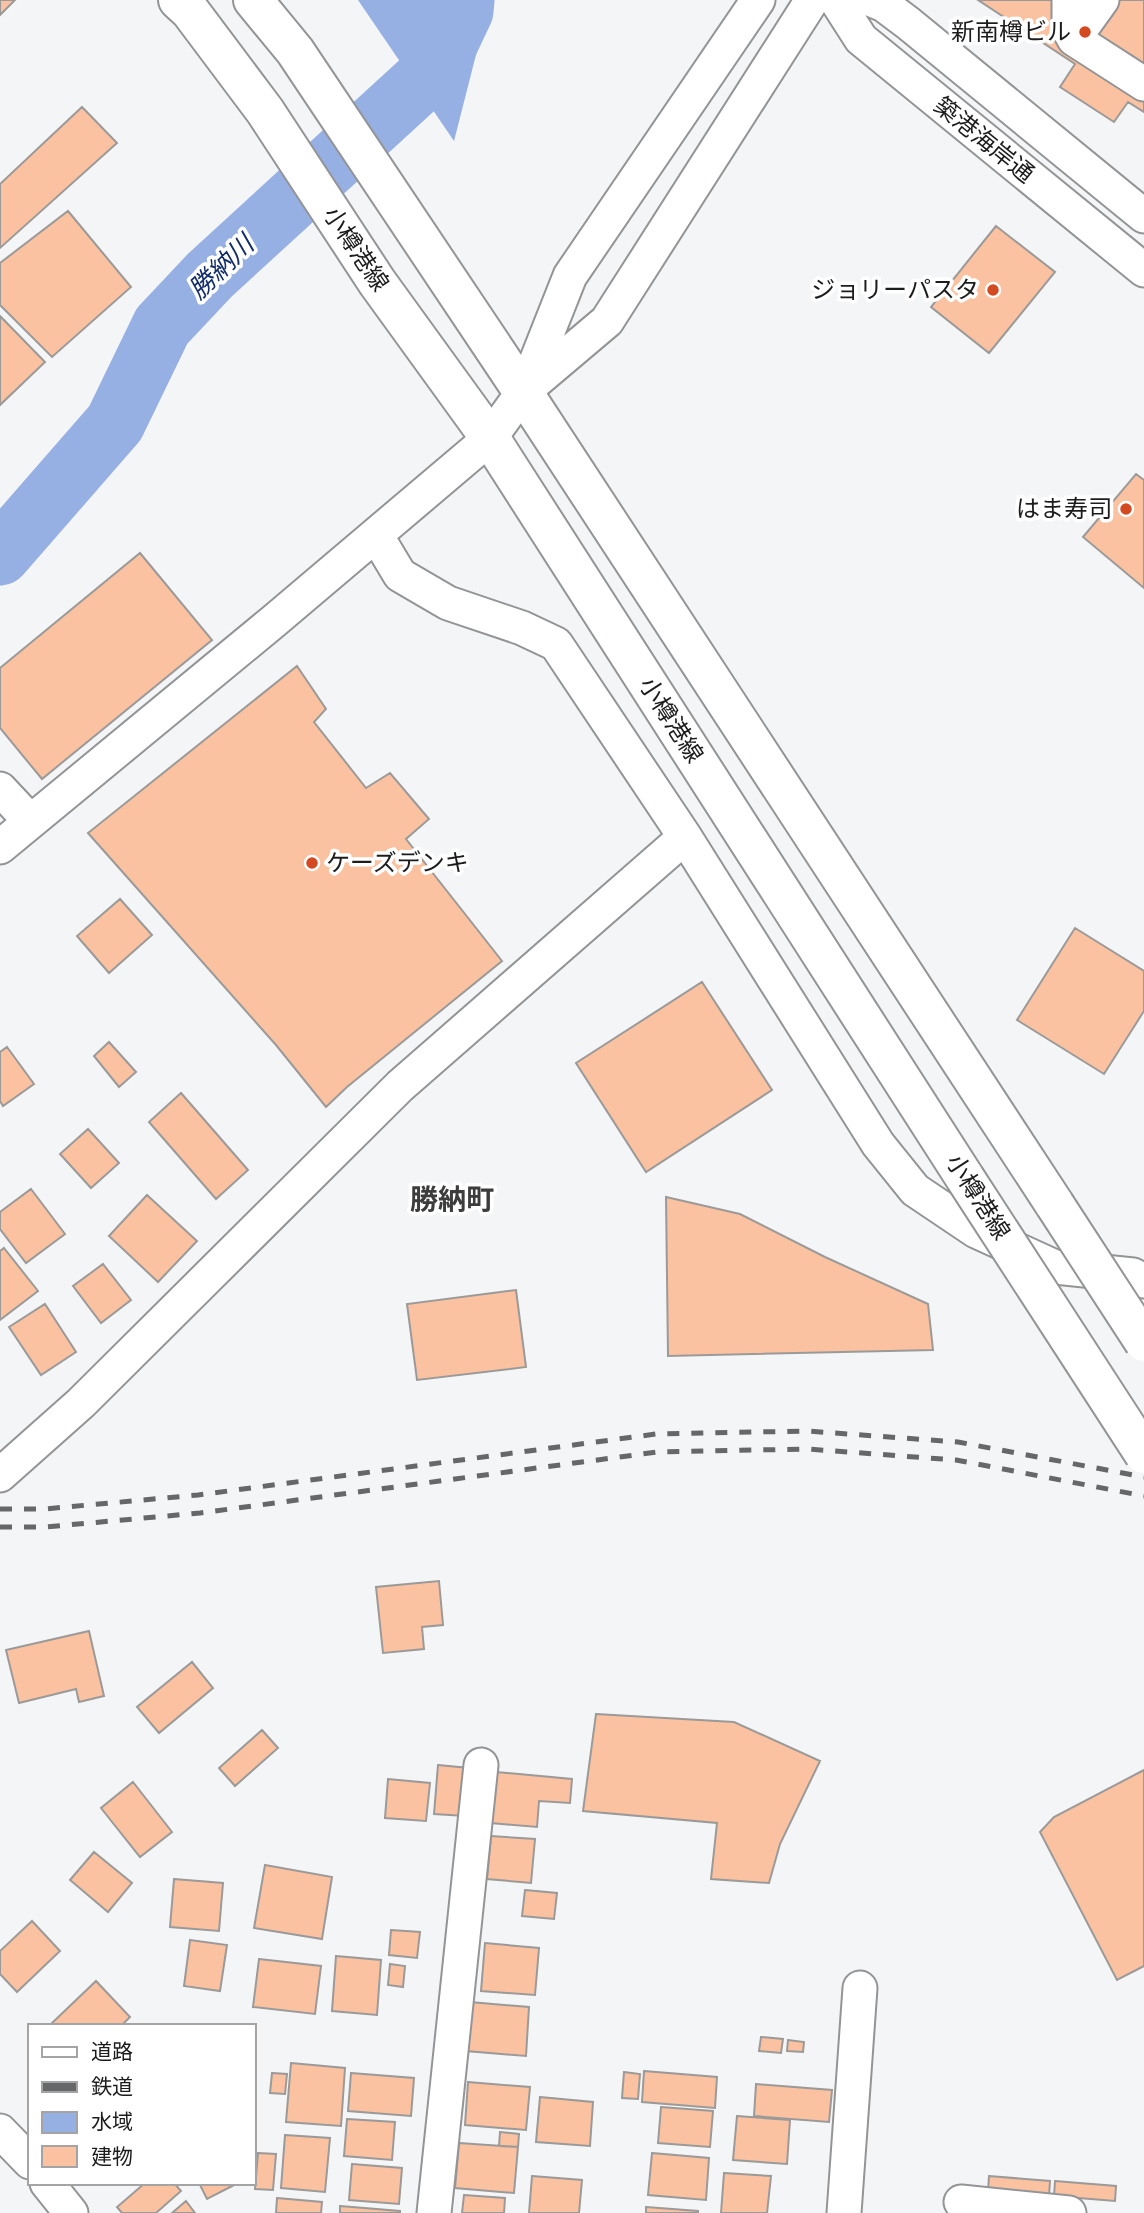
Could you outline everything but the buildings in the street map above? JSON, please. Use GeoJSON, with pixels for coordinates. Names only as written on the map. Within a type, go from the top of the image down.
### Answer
{"type":"FeatureCollection","features":[{"type":"Feature","properties":{"kind":"main road","name":"小樽港線"},"geometry":{"type":"LineString","coordinates":[[178,0],[265,111],[377,282],[490,438],[1144,1454]]}},
{"type":"Feature","properties":{"kind":"main road"},"geometry":{"type":"LineString","coordinates":[[253,0],[295,51],[523,392],[1144,1342]]}},
{"type":"Feature","properties":{"kind":"street"},"geometry":{"type":"LineString","coordinates":[[0,848],[490,438],[523,392],[570,276],[758,0]]}},
{"type":"Feature","properties":{"kind":"street"},"geometry":{"type":"LineString","coordinates":[[523,392],[607,321],[812,0]]}},
{"type":"Feature","properties":{"kind":"street","name":"築港海岸通"},"geometry":{"type":"LineString","coordinates":[[836,0],[861,39],[1144,270]]}},
{"type":"Feature","properties":{"kind":"street","name":"築港海岸通"},"geometry":{"type":"LineString","coordinates":[[872,0],[884,5],[908,23],[1144,216]]}},
{"type":"Feature","properties":{"kind":"street"},"geometry":{"type":"LineString","coordinates":[[1069,0],[1069,30],[1074,38],[1144,84]]}},
{"type":"Feature","properties":{"kind":"street"},"geometry":{"type":"LineString","coordinates":[[1074,38],[1102,0]]}},
{"type":"Feature","properties":{"kind":"street"},"geometry":{"type":"LineString","coordinates":[[376,535],[400,575],[448,603],[522,628],[556,644],[685,837],[878,1144],[915,1190],[976,1231],[1055,1267],[1140,1271]]}},
{"type":"Feature","properties":{"kind":"street"},"geometry":{"type":"LineString","coordinates":[[0,789],[30,821]]}},
{"type":"Feature","properties":{"kind":"street"},"geometry":{"type":"LineString","coordinates":[[0,1475],[81,1404],[400,1086],[685,837]]}},
{"type":"Feature","properties":{"kind":"street"},"geometry":{"type":"LineString","coordinates":[[434,2213],[481,1765]]}},
{"type":"Feature","properties":{"kind":"street"},"geometry":{"type":"LineString","coordinates":[[844,2213],[860,1988]]}},
{"type":"Feature","properties":{"kind":"street"},"geometry":{"type":"LineString","coordinates":[[0,2131],[28,2160]]}},
{"type":"Feature","properties":{"kind":"street"},"geometry":{"type":"LineString","coordinates":[[49,2185],[71,2213]]}},
{"type":"Feature","properties":{"kind":"street"},"geometry":{"type":"LineString","coordinates":[[961,2202],[1069,2213]]}},
{"type":"Feature","properties":{"kind":"water"},"geometry":{"type":"Polygon","coordinates":[[[358,0],[490,0],[454,141],[358,0]]]}},
{"type":"Feature","properties":{"kind":"waterway","name":"勝納川"},"geometry":{"type":"LineString","coordinates":[[0,555],[115,423],[162,326],[210,275],[436,68],[463,11],[464,0]]}},
{"type":"Feature","properties":{"kind":"railway"},"geometry":{"type":"LineString","coordinates":[[0,1509],[44,1509],[198,1495],[656,1434],[807,1431],[958,1442],[1144,1477]]}},
{"type":"Feature","properties":{"kind":"railway"},"geometry":{"type":"LineString","coordinates":[[0,1527],[45,1527],[200,1513],[657,1452],[807,1449],[956,1460],[1144,1496]]}},
{"type":"Feature","properties":{"kind":"place","name":"新南樽ビル"},"geometry":{"type":"Point","coordinates":[1085,32]}},
{"type":"Feature","properties":{"kind":"place","name":"ジョリーパスタ"},"geometry":{"type":"Point","coordinates":[993,290]}},
{"type":"Feature","properties":{"kind":"place","name":"はま寿司"},"geometry":{"type":"Point","coordinates":[1126,509]}},
{"type":"Feature","properties":{"kind":"place","name":"ケーズデンキ"},"geometry":{"type":"Point","coordinates":[312,863]}},
{"type":"Feature","properties":{"kind":"district","name":"勝納町"},"geometry":{"type":"Point","coordinates":[452,1199]}}]}
